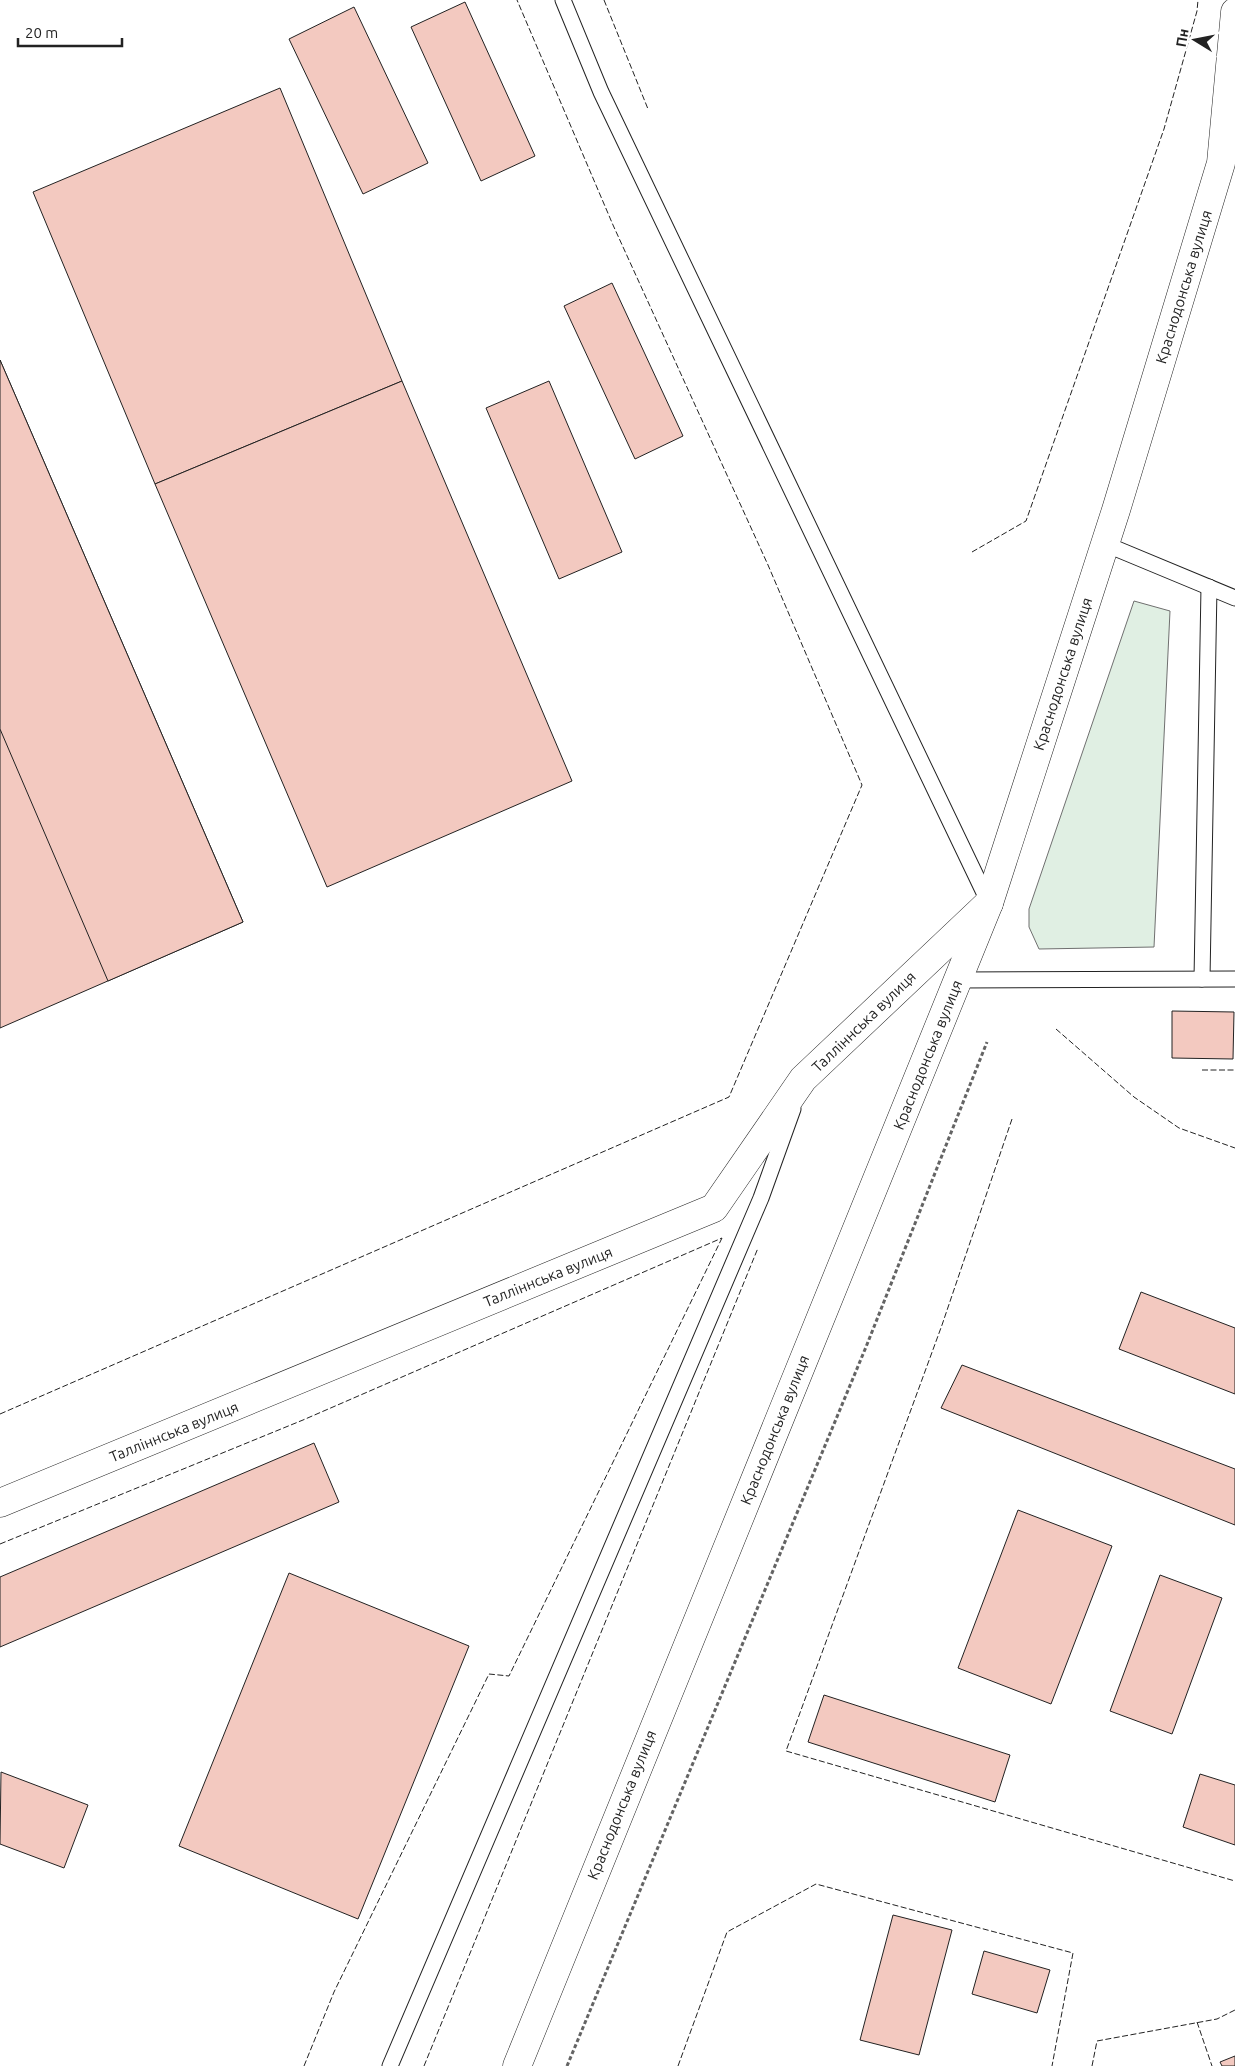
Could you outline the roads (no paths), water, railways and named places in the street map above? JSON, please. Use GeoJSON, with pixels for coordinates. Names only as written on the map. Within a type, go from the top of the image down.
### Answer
{"type":"FeatureCollection","features":[{"type":"Feature","properties":{"kind":"main road","name":"Краснодонська вулиця"},"geometry":{"type":"LineString","coordinates":[[516,2066],[989,903],[1105,544],[1222,163],[1235,12]]}},
{"type":"Feature","properties":{"kind":"main road","name":"Талліннська вулиця"},"geometry":{"type":"LineString","coordinates":[[0,1503],[714,1208],[804,1079],[989,903]]}},
{"type":"Feature","properties":{"kind":"lane"},"geometry":{"type":"LineString","coordinates":[[563,0],[601,92],[989,903]]}},
{"type":"Feature","properties":{"kind":"lane"},"geometry":{"type":"LineString","coordinates":[[1105,544],[1235,598]]}},
{"type":"Feature","properties":{"kind":"lane"},"geometry":{"type":"LineString","coordinates":[[1202,979],[1209,587]]}},
{"type":"Feature","properties":{"kind":"lane"},"geometry":{"type":"LineString","coordinates":[[958,980],[1235,978]]}},
{"type":"Feature","properties":{"kind":"lane"},"geometry":{"type":"LineString","coordinates":[[390,2066],[761,1198],[804,1079]]}}]}
